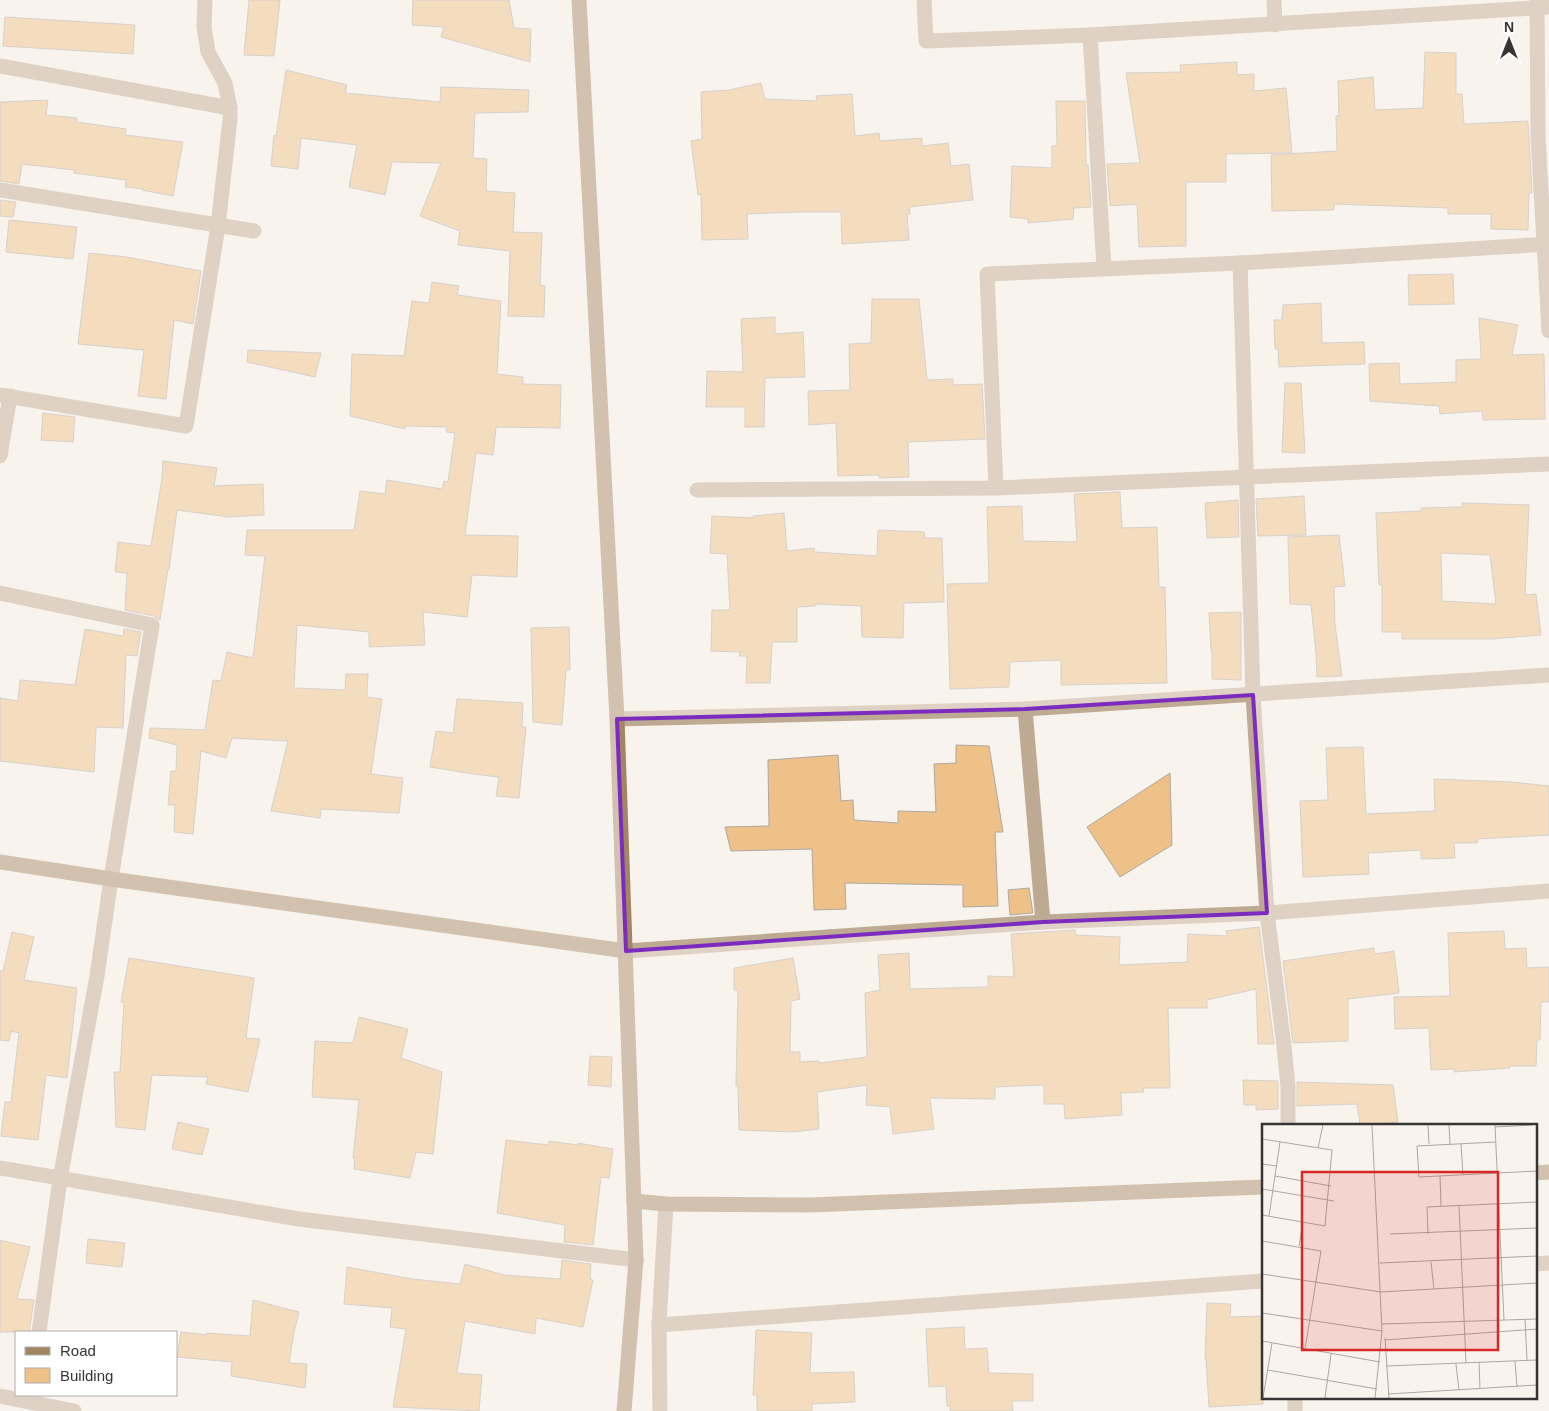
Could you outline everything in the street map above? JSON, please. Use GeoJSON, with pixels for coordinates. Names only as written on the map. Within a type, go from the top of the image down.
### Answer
{"type":"FeatureCollection","features":[{"type":"Feature","properties":{"kind":"street"},"geometry":{"type":"LineString","coordinates":[[0,456],[5,395],[186,426],[218,226],[230,108],[225,82],[208,52],[204,27],[205,0]]}},
{"type":"Feature","properties":{"kind":"street"},"geometry":{"type":"LineString","coordinates":[[579,0],[617,719],[636,1260],[624,1411]]}},
{"type":"Feature","properties":{"kind":"street"},"geometry":{"type":"LineString","coordinates":[[924,0],[926,41],[1090,35],[1275,25],[1541,5],[1538,137],[1546,245],[1549,331]]}},
{"type":"Feature","properties":{"kind":"street"},"geometry":{"type":"LineString","coordinates":[[1274,0],[1275,25]]}},
{"type":"Feature","properties":{"kind":"street"},"geometry":{"type":"LineString","coordinates":[[1090,35],[1104,268]]}},
{"type":"Feature","properties":{"kind":"street"},"geometry":{"type":"LineString","coordinates":[[0,66],[230,108]]}},
{"type":"Feature","properties":{"kind":"street"},"geometry":{"type":"LineString","coordinates":[[0,190],[254,231]]}},
{"type":"Feature","properties":{"kind":"street"},"geometry":{"type":"LineString","coordinates":[[996,488],[987,274],[1240,263],[1546,245]]}},
{"type":"Feature","properties":{"kind":"street"},"geometry":{"type":"LineString","coordinates":[[1240,263],[1253,694],[1267,914],[1284,1046],[1288,1087],[1288,1124]]}},
{"type":"Feature","properties":{"kind":"street"},"geometry":{"type":"LineString","coordinates":[[697,490],[996,488],[1549,464]]}},
{"type":"Feature","properties":{"kind":"street"},"geometry":{"type":"LineString","coordinates":[[0,593],[152,625],[97,976],[60,1179],[39,1331]]}},
{"type":"Feature","properties":{"kind":"street"},"geometry":{"type":"LineString","coordinates":[[617,719],[1025,708],[1549,675]]}},
{"type":"Feature","properties":{"kind":"street"},"geometry":{"type":"LineString","coordinates":[[1025,708],[1043,922]]}},
{"type":"Feature","properties":{"kind":"street"},"geometry":{"type":"LineString","coordinates":[[0,862],[626,950],[1043,922],[1267,914],[1549,891]]}},
{"type":"Feature","properties":{"kind":"street"},"geometry":{"type":"LineString","coordinates":[[0,1168],[299,1219],[636,1260]]}},
{"type":"Feature","properties":{"kind":"street"},"geometry":{"type":"LineString","coordinates":[[1536,1172],[1549,1172]]}},
{"type":"Feature","properties":{"kind":"street"},"geometry":{"type":"LineString","coordinates":[[634,1201],[666,1204],[810,1205],[1262,1187]]}},
{"type":"Feature","properties":{"kind":"street"},"geometry":{"type":"LineString","coordinates":[[660,1411],[659,1325],[666,1204]]}},
{"type":"Feature","properties":{"kind":"street"},"geometry":{"type":"LineString","coordinates":[[1536,1264],[1549,1263]]}},
{"type":"Feature","properties":{"kind":"street"},"geometry":{"type":"LineString","coordinates":[[659,1325],[1262,1281]]}},
{"type":"Feature","properties":{"kind":"street"},"geometry":{"type":"LineString","coordinates":[[0,1396],[30,1398],[74,1411]]}},
{"type":"Feature","properties":{"kind":"street"},"geometry":{"type":"LineString","coordinates":[[1294,1398],[1295,1411]]}},
{"type":"Feature","properties":{"kind":"highlighted area"},"geometry":{"type":"Polygon","coordinates":[[[1253,695],[1267,913],[1043,922],[626,951],[617,719],[1025,709],[1253,695]]]}},
{"type":"Feature","properties":{"kind":"building"},"geometry":{"type":"Polygon","coordinates":[[[249,0],[280,0],[274,56],[244,55],[249,0]]]}},
{"type":"Feature","properties":{"kind":"building"},"geometry":{"type":"Polygon","coordinates":[[[413,0],[509,0],[514,28],[531,29],[530,62],[441,37],[444,27],[412,25],[413,0]]]}},
{"type":"Feature","properties":{"kind":"building"},"geometry":{"type":"Polygon","coordinates":[[[5,17],[135,25],[133,54],[3,46],[5,17]]]}},
{"type":"Feature","properties":{"kind":"building"},"geometry":{"type":"Polygon","coordinates":[[[1425,52],[1456,53],[1456,94],[1462,94],[1464,124],[1528,121],[1532,193],[1529,193],[1528,230],[1491,229],[1491,214],[1448,214],[1448,208],[1334,204],[1334,210],[1272,211],[1271,155],[1337,151],[1338,81],[1373,77],[1375,110],[1423,108],[1425,52]]]}},
{"type":"Feature","properties":{"kind":"building"},"geometry":{"type":"Polygon","coordinates":[[[1237,62],[1237,75],[1254,74],[1254,91],[1286,88],[1292,153],[1226,154],[1226,182],[1186,182],[1186,246],[1139,247],[1137,204],[1110,206],[1107,164],[1140,163],[1126,73],[1181,72],[1180,65],[1237,62]]]}},
{"type":"Feature","properties":{"kind":"building"},"geometry":{"type":"Polygon","coordinates":[[[286,70],[347,85],[345,93],[440,102],[441,87],[529,90],[528,112],[475,113],[473,158],[487,159],[486,191],[515,193],[513,232],[542,233],[540,285],[545,286],[544,317],[508,316],[510,251],[458,245],[460,231],[420,216],[441,163],[392,162],[385,195],[349,187],[357,145],[301,138],[298,169],[271,166],[274,135],[276,136],[286,70]]]}},
{"type":"Feature","properties":{"kind":"building"},"geometry":{"type":"Polygon","coordinates":[[[761,83],[765,99],[817,101],[816,96],[852,94],[855,136],[879,133],[880,141],[922,138],[922,146],[948,143],[951,166],[969,164],[973,200],[909,207],[910,214],[907,214],[909,240],[842,244],[841,212],[797,212],[747,214],[748,239],[702,240],[701,194],[698,195],[691,141],[702,139],[701,92],[729,90],[761,83]]]}},
{"type":"Feature","properties":{"kind":"building"},"geometry":{"type":"Polygon","coordinates":[[[48,100],[46,115],[77,118],[77,122],[126,129],[125,135],[183,142],[173,196],[125,187],[126,180],[74,173],[74,170],[22,164],[19,184],[0,181],[0,102],[48,100]]]}},
{"type":"Feature","properties":{"kind":"building"},"geometry":{"type":"Polygon","coordinates":[[[1056,101],[1085,101],[1086,165],[1088,165],[1091,207],[1074,208],[1073,219],[1028,223],[1028,219],[1010,217],[1012,166],[1052,168],[1052,146],[1057,146],[1056,101]]]}},
{"type":"Feature","properties":{"kind":"building"},"geometry":{"type":"Polygon","coordinates":[[[0,200],[16,202],[13,217],[0,216],[0,200]]]}},
{"type":"Feature","properties":{"kind":"building"},"geometry":{"type":"Polygon","coordinates":[[[9,220],[77,227],[73,259],[6,252],[9,220]]]}},
{"type":"Feature","properties":{"kind":"building"},"geometry":{"type":"Polygon","coordinates":[[[89,253],[127,257],[201,271],[193,324],[174,320],[166,399],[138,396],[144,350],[78,344],[89,253]]]}},
{"type":"Feature","properties":{"kind":"building"},"geometry":{"type":"Polygon","coordinates":[[[1453,274],[1454,304],[1409,305],[1408,275],[1453,274]]]}},
{"type":"Feature","properties":{"kind":"building"},"geometry":{"type":"Polygon","coordinates":[[[432,282],[459,286],[457,295],[501,301],[497,374],[523,377],[523,384],[561,385],[560,428],[496,427],[493,455],[476,453],[465,535],[518,536],[517,577],[472,575],[467,617],[423,612],[425,645],[369,647],[369,632],[297,625],[294,688],[345,690],[346,674],[368,674],[367,697],[382,699],[371,774],[403,778],[399,813],[321,809],[320,818],[271,811],[288,741],[232,738],[226,758],[201,751],[193,834],[174,832],[175,805],[168,805],[171,771],[176,771],[177,745],[149,738],[150,728],[205,730],[213,680],[221,681],[227,652],[253,658],[265,556],[245,555],[247,530],[354,530],[360,491],[385,494],[387,480],[442,489],[444,481],[448,482],[455,433],[446,432],[447,427],[406,426],[405,429],[350,416],[352,354],[404,356],[412,301],[429,303],[432,282]]]}},
{"type":"Feature","properties":{"kind":"building"},"geometry":{"type":"Polygon","coordinates":[[[872,299],[919,299],[927,380],[953,379],[953,385],[982,384],[985,439],[908,442],[909,477],[879,478],[879,475],[838,476],[836,423],[809,425],[808,391],[850,390],[849,344],[871,343],[872,299]]]}},
{"type":"Feature","properties":{"kind":"building"},"geometry":{"type":"Polygon","coordinates":[[[1321,303],[1322,343],[1364,342],[1365,364],[1279,367],[1278,349],[1275,349],[1274,320],[1282,320],[1283,305],[1321,303]]]}},
{"type":"Feature","properties":{"kind":"building"},"geometry":{"type":"Polygon","coordinates":[[[775,317],[775,334],[803,332],[805,377],[765,378],[764,427],[745,427],[745,407],[706,407],[707,371],[743,372],[741,319],[775,317]]]}},
{"type":"Feature","properties":{"kind":"building"},"geometry":{"type":"Polygon","coordinates":[[[1479,318],[1518,325],[1512,355],[1544,354],[1545,419],[1483,420],[1482,411],[1440,414],[1439,406],[1370,401],[1369,364],[1399,363],[1400,384],[1456,382],[1456,360],[1481,359],[1479,318]]]}},
{"type":"Feature","properties":{"kind":"building"},"geometry":{"type":"Polygon","coordinates":[[[248,350],[321,353],[315,377],[247,362],[248,350]]]}},
{"type":"Feature","properties":{"kind":"building"},"geometry":{"type":"Polygon","coordinates":[[[1285,383],[1301,383],[1305,453],[1282,452],[1285,383]]]}},
{"type":"Feature","properties":{"kind":"building"},"geometry":{"type":"Polygon","coordinates":[[[43,413],[75,417],[73,442],[41,440],[43,413]]]}},
{"type":"Feature","properties":{"kind":"building"},"geometry":{"type":"Polygon","coordinates":[[[163,461],[217,468],[214,486],[263,484],[264,515],[229,517],[177,510],[160,620],[154,616],[125,610],[127,573],[115,572],[118,542],[151,546],[163,461]]]}},
{"type":"Feature","properties":{"kind":"building"},"geometry":{"type":"Polygon","coordinates":[[[1120,492],[1122,528],[1157,527],[1159,587],[1165,587],[1167,683],[1061,685],[1061,660],[1010,662],[1009,687],[950,689],[947,584],[989,583],[987,507],[1022,506],[1023,541],[1077,542],[1074,494],[1120,492]]]}},
{"type":"Feature","properties":{"kind":"building"},"geometry":{"type":"Polygon","coordinates":[[[1304,496],[1306,535],[1258,536],[1256,499],[1304,496]]]}},
{"type":"Feature","properties":{"kind":"building"},"geometry":{"type":"Polygon","coordinates":[[[1238,500],[1239,537],[1207,538],[1205,503],[1238,500]]]}},
{"type":"Feature","properties":{"kind":"building"},"geometry":{"type":"Polygon","coordinates":[[[1462,503],[1529,505],[1525,595],[1536,594],[1541,635],[1492,639],[1402,639],[1402,632],[1382,632],[1382,585],[1379,585],[1376,513],[1421,511],[1421,508],[1462,507],[1462,503]],[[1441,553],[1442,601],[1496,604],[1490,555],[1441,553]]]}},
{"type":"Feature","properties":{"kind":"building"},"geometry":{"type":"Polygon","coordinates":[[[784,513],[787,551],[814,548],[814,552],[877,556],[878,530],[924,532],[925,538],[942,538],[944,602],[904,603],[903,638],[862,637],[861,606],[815,604],[815,606],[797,607],[797,642],[772,642],[770,683],[746,683],[747,656],[739,656],[740,652],[711,651],[712,610],[730,610],[727,554],[710,553],[712,516],[753,518],[753,516],[784,513]]]}},
{"type":"Feature","properties":{"kind":"building"},"geometry":{"type":"Polygon","coordinates":[[[1339,535],[1345,586],[1334,587],[1335,625],[1342,676],[1317,677],[1311,605],[1290,604],[1288,537],[1339,535]]]}},
{"type":"Feature","properties":{"kind":"building"},"geometry":{"type":"Polygon","coordinates":[[[1241,612],[1241,680],[1212,679],[1209,613],[1241,612]]]}},
{"type":"Feature","properties":{"kind":"building"},"geometry":{"type":"Polygon","coordinates":[[[569,627],[570,670],[566,670],[562,725],[533,722],[531,628],[569,627]]]}},
{"type":"Feature","properties":{"kind":"building"},"geometry":{"type":"Polygon","coordinates":[[[85,629],[123,636],[124,629],[141,632],[137,656],[126,655],[123,728],[96,727],[94,772],[0,761],[0,698],[18,701],[20,680],[75,685],[85,629]]]}},
{"type":"Feature","properties":{"kind":"building"},"geometry":{"type":"Polygon","coordinates":[[[457,699],[523,703],[522,727],[526,727],[519,798],[496,796],[499,777],[430,767],[436,731],[453,733],[457,699]]]}},
{"type":"Feature","properties":{"kind":"building"},"geometry":{"type":"Polygon","coordinates":[[[956,745],[989,746],[1003,832],[995,832],[998,906],[963,907],[963,885],[845,883],[846,909],[814,910],[812,849],[731,851],[725,827],[769,826],[768,760],[838,755],[841,801],[853,800],[854,820],[898,823],[898,811],[936,812],[934,764],[956,763],[956,745]]]}},
{"type":"Feature","properties":{"kind":"building"},"geometry":{"type":"Polygon","coordinates":[[[1363,747],[1366,814],[1435,811],[1434,779],[1512,782],[1549,786],[1549,835],[1478,839],[1477,843],[1454,843],[1455,858],[1421,859],[1421,850],[1368,853],[1369,874],[1303,877],[1300,801],[1328,800],[1326,748],[1363,747]]]}},
{"type":"Feature","properties":{"kind":"building"},"geometry":{"type":"Polygon","coordinates":[[[1170,773],[1172,845],[1120,877],[1087,827],[1170,773]]]}},
{"type":"Feature","properties":{"kind":"building"},"geometry":{"type":"Polygon","coordinates":[[[1029,888],[1033,913],[1010,915],[1008,890],[1029,888]]]}},
{"type":"Feature","properties":{"kind":"building"},"geometry":{"type":"Polygon","coordinates":[[[1259,927],[1274,1044],[1258,1044],[1256,989],[1207,1000],[1207,1008],[1168,1008],[1170,1088],[1143,1088],[1144,1092],[1121,1093],[1122,1115],[1065,1119],[1064,1104],[1044,1104],[1044,1085],[995,1087],[995,1099],[930,1098],[934,1129],[893,1134],[890,1107],[866,1105],[867,1085],[817,1092],[819,1129],[792,1132],[739,1130],[738,1086],[736,1086],[738,990],[734,990],[734,968],[793,958],[800,999],[791,1001],[790,1052],[800,1052],[800,1062],[819,1061],[819,1063],[867,1057],[865,993],[880,990],[878,955],[909,953],[910,989],[988,987],[988,976],[1014,977],[1011,934],[1075,930],[1076,935],[1120,937],[1119,965],[1187,962],[1188,934],[1227,936],[1226,931],[1259,927]]]}},
{"type":"Feature","properties":{"kind":"building"},"geometry":{"type":"Polygon","coordinates":[[[1504,931],[1505,949],[1526,948],[1527,968],[1549,967],[1549,1002],[1541,1002],[1540,1040],[1537,1040],[1536,1066],[1510,1066],[1510,1068],[1454,1072],[1454,1069],[1431,1070],[1429,1028],[1395,1029],[1394,997],[1450,996],[1448,933],[1504,931]]]}},
{"type":"Feature","properties":{"kind":"building"},"geometry":{"type":"Polygon","coordinates":[[[12,932],[34,937],[24,980],[77,988],[67,1078],[46,1075],[38,1140],[1,1136],[5,1102],[11,1102],[19,1033],[11,1031],[9,1041],[0,1040],[0,971],[3,971],[12,932]]]}},
{"type":"Feature","properties":{"kind":"building"},"geometry":{"type":"Polygon","coordinates":[[[1374,948],[1374,954],[1394,951],[1399,993],[1348,999],[1348,1041],[1293,1043],[1283,961],[1374,948]]]}},
{"type":"Feature","properties":{"kind":"building"},"geometry":{"type":"Polygon","coordinates":[[[129,958],[254,978],[246,1038],[260,1039],[248,1092],[206,1084],[208,1077],[152,1075],[145,1130],[116,1127],[114,1072],[120,1072],[124,1002],[121,1002],[129,958]]]}},
{"type":"Feature","properties":{"kind":"building"},"geometry":{"type":"Polygon","coordinates":[[[359,1017],[408,1029],[401,1058],[442,1072],[433,1154],[416,1152],[410,1178],[354,1169],[355,1158],[353,1158],[359,1100],[312,1097],[315,1041],[353,1043],[359,1017]]]}},
{"type":"Feature","properties":{"kind":"building"},"geometry":{"type":"Polygon","coordinates":[[[590,1056],[612,1057],[611,1087],[588,1085],[590,1056]]]}},
{"type":"Feature","properties":{"kind":"building"},"geometry":{"type":"Polygon","coordinates":[[[1243,1080],[1278,1081],[1278,1109],[1256,1110],[1256,1105],[1244,1105],[1243,1080]]]}},
{"type":"Feature","properties":{"kind":"building"},"geometry":{"type":"Polygon","coordinates":[[[1297,1082],[1393,1085],[1398,1122],[1360,1124],[1357,1104],[1297,1106],[1297,1082]]]}},
{"type":"Feature","properties":{"kind":"building"},"geometry":{"type":"Polygon","coordinates":[[[178,1122],[209,1129],[202,1155],[172,1149],[178,1122]]]}},
{"type":"Feature","properties":{"kind":"building"},"geometry":{"type":"Polygon","coordinates":[[[506,1140],[548,1145],[549,1141],[578,1145],[578,1143],[613,1149],[609,1178],[601,1177],[593,1245],[564,1242],[565,1225],[497,1213],[506,1140]]]}},
{"type":"Feature","properties":{"kind":"building"},"geometry":{"type":"Polygon","coordinates":[[[88,1239],[125,1243],[122,1267],[86,1263],[88,1239]]]}},
{"type":"Feature","properties":{"kind":"building"},"geometry":{"type":"Polygon","coordinates":[[[0,1240],[30,1247],[17,1299],[34,1300],[29,1331],[0,1332],[0,1240]]]}},
{"type":"Feature","properties":{"kind":"building"},"geometry":{"type":"Polygon","coordinates":[[[562,1260],[591,1264],[590,1279],[593,1280],[583,1327],[536,1318],[535,1334],[465,1321],[457,1373],[482,1375],[479,1411],[393,1407],[406,1329],[390,1327],[392,1308],[344,1304],[347,1267],[412,1279],[460,1284],[465,1264],[504,1275],[560,1279],[562,1260]]]}},
{"type":"Feature","properties":{"kind":"building"},"geometry":{"type":"Polygon","coordinates":[[[253,1300],[299,1312],[289,1363],[307,1364],[305,1388],[231,1376],[232,1362],[178,1357],[181,1332],[250,1336],[253,1300]]]}},
{"type":"Feature","properties":{"kind":"building"},"geometry":{"type":"Polygon","coordinates":[[[1207,1303],[1231,1304],[1230,1317],[1262,1316],[1263,1404],[1209,1407],[1205,1359],[1207,1303]]]}},
{"type":"Feature","properties":{"kind":"building"},"geometry":{"type":"Polygon","coordinates":[[[964,1327],[965,1349],[987,1348],[989,1373],[1033,1374],[1033,1401],[1012,1401],[1013,1411],[950,1411],[950,1406],[947,1406],[946,1386],[929,1387],[926,1329],[964,1327]]]}},
{"type":"Feature","properties":{"kind":"building"},"geometry":{"type":"Polygon","coordinates":[[[756,1330],[812,1333],[810,1373],[854,1372],[855,1402],[812,1404],[812,1411],[757,1411],[757,1395],[753,1395],[756,1330]]]}}]}
